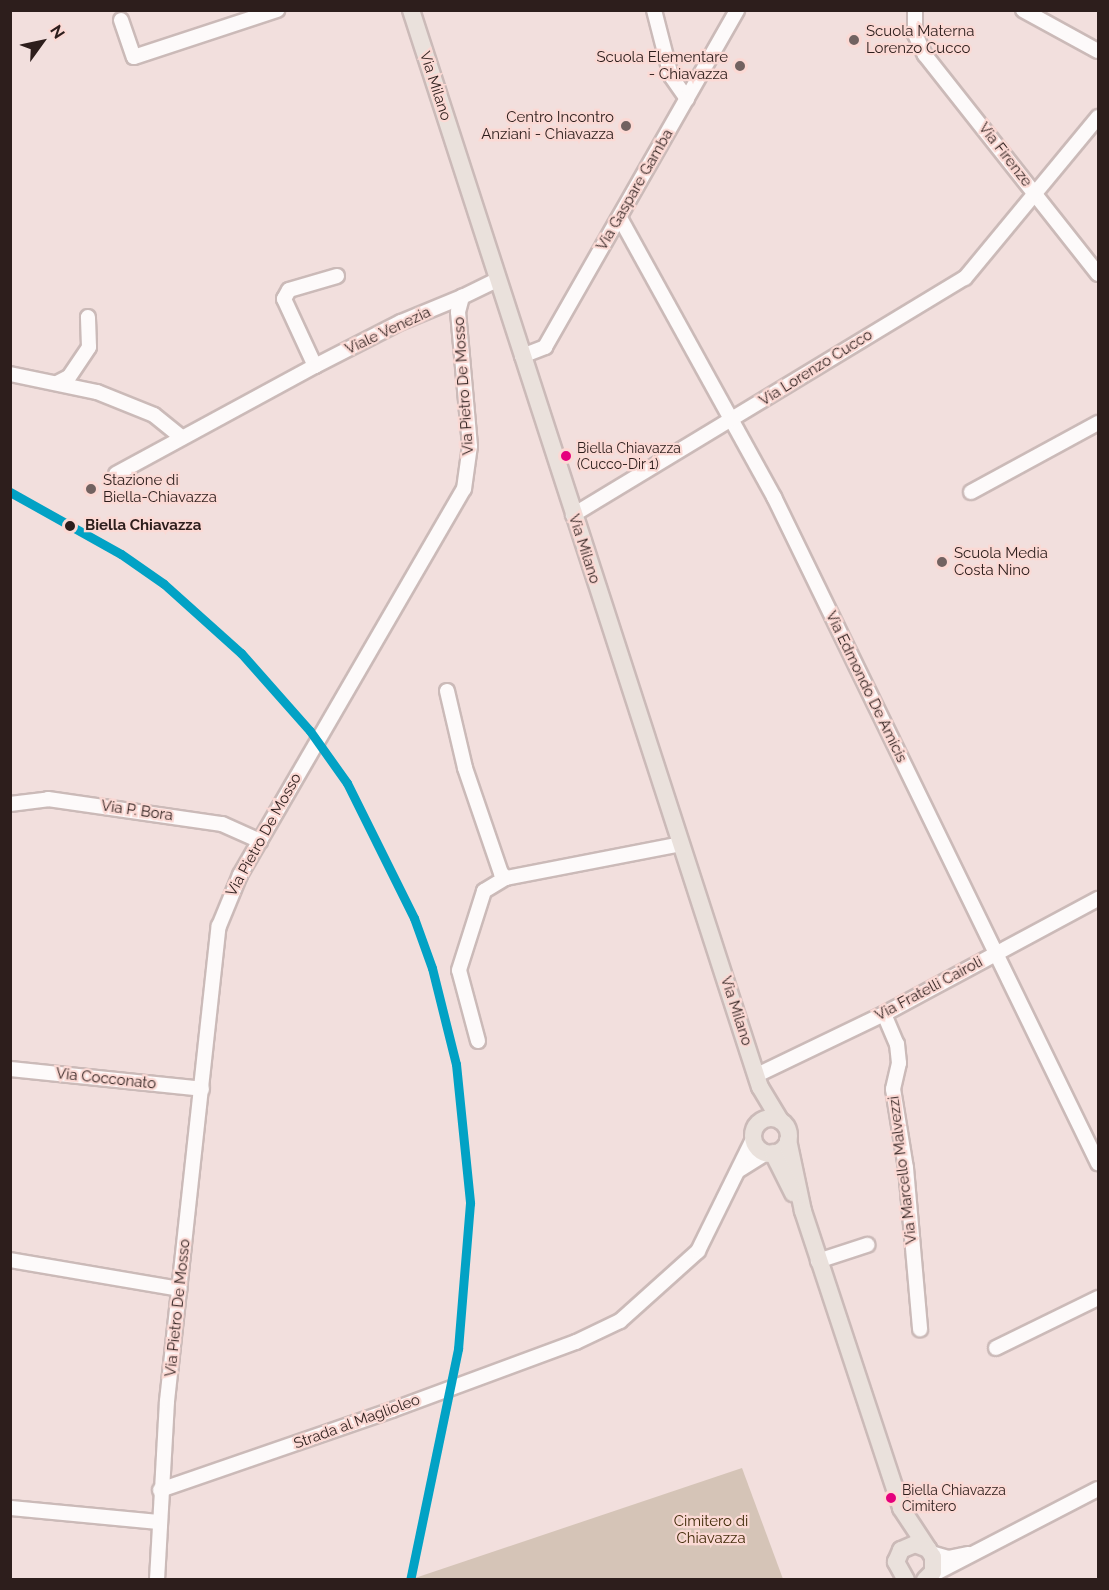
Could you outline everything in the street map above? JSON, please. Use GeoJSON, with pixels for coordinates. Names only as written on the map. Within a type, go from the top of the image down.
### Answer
{"type":"FeatureCollection","features":[{"type":"Feature","properties":{"kind":"main road","name":"Via Milano"},"geometry":{"type":"LineString","coordinates":[[411,10],[758,1081],[780,1120]]}},
{"type":"Feature","properties":{"kind":"main road","name":"Via Milano"},"geometry":{"type":"LineString","coordinates":[[758,1081],[760,1122]]}},
{"type":"Feature","properties":{"kind":"main road"},"geometry":{"type":"LineString","coordinates":[[803,1211],[770,1153],[753,1139],[760,1122],[780,1120],[787,1129],[803,1211],[903,1514],[930,1551],[934,1562],[928,1578]]}},
{"type":"Feature","properties":{"kind":"main road"},"geometry":{"type":"LineString","coordinates":[[770,1153],[783,1149],[788,1140]]}},
{"type":"Feature","properties":{"kind":"main road"},"geometry":{"type":"LineString","coordinates":[[903,1514],[902,1550],[896,1562],[905,1579]]}},
{"type":"Feature","properties":{"kind":"main road"},"geometry":{"type":"LineString","coordinates":[[902,1550],[915,1544],[930,1551]]}},
{"type":"Feature","properties":{"kind":"street"},"geometry":{"type":"LineString","coordinates":[[121,20],[134,57],[259,13],[277,10]]}},
{"type":"Feature","properties":{"kind":"street"},"geometry":{"type":"LineString","coordinates":[[654,10],[671,76],[687,99]]}},
{"type":"Feature","properties":{"kind":"street","name":"Via Gaspare Gamba"},"geometry":{"type":"LineString","coordinates":[[522,356],[545,347],[737,10]]}},
{"type":"Feature","properties":{"kind":"street","name":"Via Firenze"},"geometry":{"type":"LineString","coordinates":[[915,10],[915,34],[925,55],[1098,274]]}},
{"type":"Feature","properties":{"kind":"street"},"geometry":{"type":"LineString","coordinates":[[1023,10],[1098,51]]}},
{"type":"Feature","properties":{"kind":"street","name":"Via Lorenzo Cucco"},"geometry":{"type":"LineString","coordinates":[[573,515],[965,278],[1036,195],[1098,117]]}},
{"type":"Feature","properties":{"kind":"street","name":"Via Edmondo De Amicis"},"geometry":{"type":"LineString","coordinates":[[620,218],[774,497],[1098,1163]]}},
{"type":"Feature","properties":{"kind":"street"},"geometry":{"type":"LineString","coordinates":[[315,366],[284,299],[289,291],[337,276]]}},
{"type":"Feature","properties":{"kind":"street","name":"Via Pietro De Mosso"},"geometry":{"type":"LineString","coordinates":[[160,1490],[219,926],[226,903],[260,841],[464,489],[470,446],[458,321],[462,297],[497,280]]}},
{"type":"Feature","properties":{"kind":"street","name":"Viale Venezia"},"geometry":{"type":"LineString","coordinates":[[116,474],[181,437],[401,322],[462,297]]}},
{"type":"Feature","properties":{"kind":"street"},"geometry":{"type":"LineString","coordinates":[[57,383],[69,377],[88,347],[88,317]]}},
{"type":"Feature","properties":{"kind":"street"},"geometry":{"type":"LineString","coordinates":[[10,374],[97,392],[154,415],[181,437]]}},
{"type":"Feature","properties":{"kind":"street"},"geometry":{"type":"LineString","coordinates":[[971,492],[1098,423]]}},
{"type":"Feature","properties":{"kind":"street"},"geometry":{"type":"LineString","coordinates":[[447,691],[465,768],[501,873],[506,878]]}},
{"type":"Feature","properties":{"kind":"street","name":"Via P. Bora"},"geometry":{"type":"LineString","coordinates":[[10,804],[48,799],[222,824],[260,841]]}},
{"type":"Feature","properties":{"kind":"street"},"geometry":{"type":"LineString","coordinates":[[478,1041],[459,970],[484,891],[506,878],[681,844]]}},
{"type":"Feature","properties":{"kind":"street","name":"Via Fratelli Cairoli"},"geometry":{"type":"LineString","coordinates":[[758,1081],[1098,899]]}},
{"type":"Feature","properties":{"kind":"street","name":"Via Marcello Malvezzi"},"geometry":{"type":"LineString","coordinates":[[884,1014],[897,1044],[899,1063],[893,1089],[906,1168],[920,1329]]}},
{"type":"Feature","properties":{"kind":"street","name":"Via Cocconato"},"geometry":{"type":"LineString","coordinates":[[10,1069],[202,1089]]}},
{"type":"Feature","properties":{"kind":"street","name":"Strada al Maglioleo"},"geometry":{"type":"LineString","coordinates":[[160,1490],[473,1380],[599,1332],[640,1306],[698,1251],[740,1170],[753,1139]]}},
{"type":"Feature","properties":{"kind":"street","name":"Strada al Maglioleo"},"geometry":{"type":"LineString","coordinates":[[740,1170],[770,1153]]}},
{"type":"Feature","properties":{"kind":"street"},"geometry":{"type":"LineString","coordinates":[[819,1261],[867,1245]]}},
{"type":"Feature","properties":{"kind":"street"},"geometry":{"type":"LineString","coordinates":[[10,1260],[180,1289]]}},
{"type":"Feature","properties":{"kind":"street"},"geometry":{"type":"LineString","coordinates":[[996,1348],[1098,1299]]}},
{"type":"Feature","properties":{"kind":"street"},"geometry":{"type":"LineString","coordinates":[[928,1578],[954,1567],[971,1554],[1098,1489]]}},
{"type":"Feature","properties":{"kind":"street"},"geometry":{"type":"LineString","coordinates":[[157,1580],[160,1490]]}},
{"type":"Feature","properties":{"kind":"street"},"geometry":{"type":"LineString","coordinates":[[10,1508],[159,1522]]}},
{"type":"Feature","properties":{"kind":"street"},"geometry":{"type":"LineString","coordinates":[[930,1551],[948,1558],[971,1554]]}},
{"type":"Feature","properties":{"kind":"green space","name":"Cimitero di Chiavazza"},"geometry":{"type":"Polygon","coordinates":[[[742,1468],[783,1579],[415,1579],[415,1578],[742,1468]]]}},
{"type":"Feature","properties":{"kind":"transit line"},"geometry":{"type":"LineString","coordinates":[[10,492],[121,554],[164,584],[241,653],[310,731],[347,783],[414,918],[432,968],[456,1064],[470,1203],[458,1349],[410,1580]]}},
{"type":"Feature","properties":{"kind":"place","name":"Scuola Materna Lorenzo Cucco"},"geometry":{"type":"Point","coordinates":[854,40]}},
{"type":"Feature","properties":{"kind":"place","name":"Scuola Elementare - Chiavazza"},"geometry":{"type":"Point","coordinates":[740,66]}},
{"type":"Feature","properties":{"kind":"place","name":"Centro Incontro Anziani - Chiavazza"},"geometry":{"type":"Point","coordinates":[626,126]}},
{"type":"Feature","properties":{"kind":"place","name":"Biella Chiavazza (Cucco-Dir 1)"},"geometry":{"type":"Point","coordinates":[566,456]}},
{"type":"Feature","properties":{"kind":"place","name":"Stazione di Biella-Chiavazza"},"geometry":{"type":"Point","coordinates":[91,489]}},
{"type":"Feature","properties":{"kind":"place","name":"Biella Chiavazza"},"geometry":{"type":"Point","coordinates":[70,526]}},
{"type":"Feature","properties":{"kind":"place","name":"Scuola Media Costa Nino"},"geometry":{"type":"Point","coordinates":[942,562]}},
{"type":"Feature","properties":{"kind":"place","name":"Biella Chiavazza Cimitero"},"geometry":{"type":"Point","coordinates":[891,1498]}}]}
